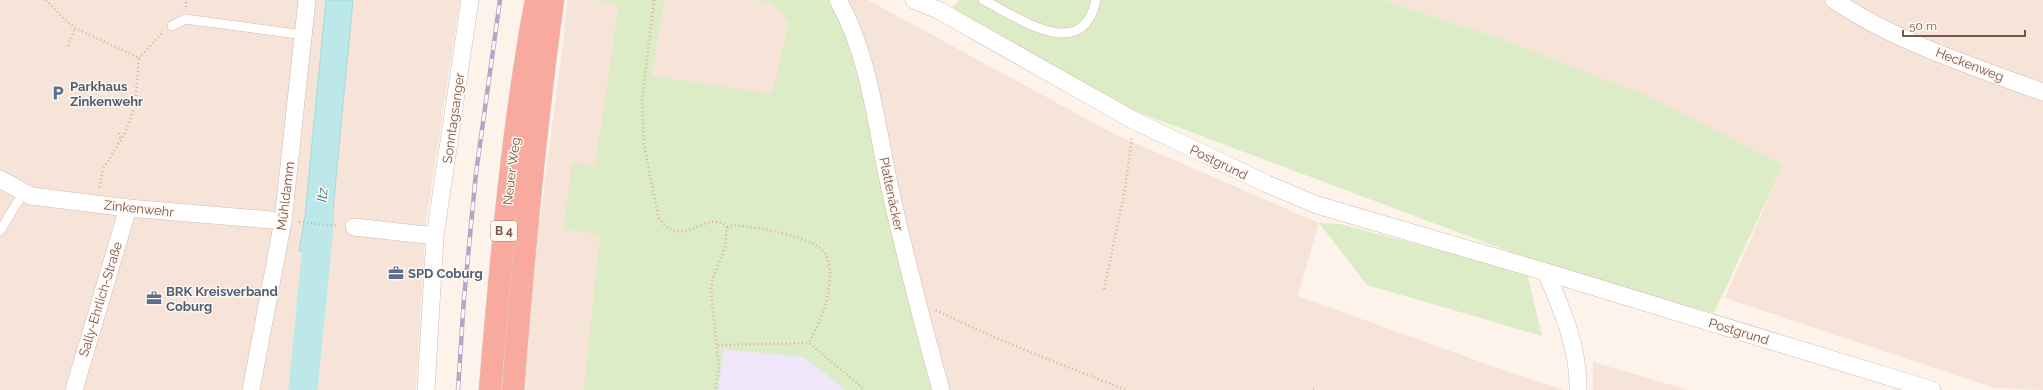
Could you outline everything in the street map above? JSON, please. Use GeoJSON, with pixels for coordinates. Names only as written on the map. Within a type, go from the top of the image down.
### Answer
{"type":"FeatureCollection","features":[{"type":"Feature","properties":{"kind":"highway"},"geometry":{"type":"LineString","coordinates":[[523,72],[522,27],[527,0]]}},
{"type":"Feature","properties":{"kind":"highway","name":"Neuer Weg"},"geometry":{"type":"LineString","coordinates":[[490,390],[502,248],[523,72],[536,0]]}},
{"type":"Feature","properties":{"kind":"highway","name":"Neuer Weg"},"geometry":{"type":"LineString","coordinates":[[513,390],[524,243],[542,78],[553,0]]}},
{"type":"Feature","properties":{"kind":"street","name":"Mühldamm"},"geometry":{"type":"LineString","coordinates":[[252,390],[287,221],[307,0]]}},
{"type":"Feature","properties":{"kind":"street","name":"Sonntagsanger"},"geometry":{"type":"LineString","coordinates":[[426,390],[435,236],[470,0]]}},
{"type":"Feature","properties":{"kind":"street","name":"Plattenäcker"},"geometry":{"type":"LineString","coordinates":[[838,0],[854,35],[866,75],[907,265],[941,390]]}},
{"type":"Feature","properties":{"kind":"street","name":"Postgrund"},"geometry":{"type":"LineString","coordinates":[[914,0],[940,11],[1133,120],[1267,184],[1317,205],[1546,272],[1932,390]]}},
{"type":"Feature","properties":{"kind":"street","name":"Heckenweg"},"geometry":{"type":"LineString","coordinates":[[1834,0],[1884,29],[1938,52],[2043,92]]}},
{"type":"Feature","properties":{"kind":"street","name":"Zinkenwehr"},"geometry":{"type":"LineString","coordinates":[[0,179],[23,193],[128,208],[287,221]]}},
{"type":"Feature","properties":{"kind":"street","name":"Sally-Ehrlich-Straße"},"geometry":{"type":"LineString","coordinates":[[74,390],[128,208]]}},
{"type":"Feature","properties":{"kind":"street"},"geometry":{"type":"LineString","coordinates":[[348,227],[435,236]]}},
{"type":"Feature","properties":{"kind":"street"},"geometry":{"type":"LineString","coordinates":[[1546,272],[1569,326],[1578,374],[1578,390]]}},
{"type":"Feature","properties":{"kind":"lane"},"geometry":{"type":"LineString","coordinates":[[983,0],[1047,31],[1066,34],[1082,29],[1093,14],[1096,0]]}},
{"type":"Feature","properties":{"kind":"lane"},"geometry":{"type":"LineString","coordinates":[[172,26],[185,19],[304,35]]}},
{"type":"Feature","properties":{"kind":"lane"},"geometry":{"type":"LineString","coordinates":[[0,231],[23,193]]}},
{"type":"Feature","properties":{"kind":"path"},"geometry":{"type":"LineString","coordinates":[[46,0],[63,18],[76,28],[139,58]]}},
{"type":"Feature","properties":{"kind":"path"},"geometry":{"type":"LineString","coordinates":[[654,0],[642,101],[644,144],[658,216],[664,225],[672,231],[682,232],[710,222],[720,222],[727,227],[735,225],[784,233],[810,243],[825,255],[829,264],[829,287],[824,308],[809,343]]}},
{"type":"Feature","properties":{"kind":"path"},"geometry":{"type":"LineString","coordinates":[[104,169],[125,133],[135,106],[139,58],[159,35],[172,26]]}},
{"type":"Feature","properties":{"kind":"path"},"geometry":{"type":"LineString","coordinates":[[68,46],[76,28]]}},
{"type":"Feature","properties":{"kind":"path"},"geometry":{"type":"LineString","coordinates":[[1104,289],[1125,190],[1133,120]]}},
{"type":"Feature","properties":{"kind":"path"},"geometry":{"type":"LineString","coordinates":[[119,133],[121,141]]}},
{"type":"Feature","properties":{"kind":"path"},"geometry":{"type":"LineString","coordinates":[[287,221],[348,227]]}},
{"type":"Feature","properties":{"kind":"path"},"geometry":{"type":"LineString","coordinates":[[715,390],[719,369],[718,345],[711,291],[712,280],[724,248],[727,227]]}},
{"type":"Feature","properties":{"kind":"path"},"geometry":{"type":"LineString","coordinates":[[916,299],[962,323],[1126,390]]}},
{"type":"Feature","properties":{"kind":"path"},"geometry":{"type":"LineString","coordinates":[[718,345],[809,343],[865,390]]}},
{"type":"Feature","properties":{"kind":"shaded area"},"geometry":{"type":"Polygon","coordinates":[[[0,0],[460,0],[426,221],[416,390],[0,390],[0,0]]]}},
{"type":"Feature","properties":{"kind":"shaded area"},"geometry":{"type":"Polygon","coordinates":[[[567,0],[868,0],[1114,134],[1319,223],[1298,296],[1500,369],[1564,390],[525,390],[534,263],[564,36],[567,0]]]}},
{"type":"Feature","properties":{"kind":"shaded area"},"geometry":{"type":"Polygon","coordinates":[[[1383,0],[2043,0],[2043,390],[1995,388],[1725,298],[1783,165],[1493,36],[1383,0]]]}},
{"type":"Feature","properties":{"kind":"shaded area"},"geometry":{"type":"Polygon","coordinates":[[[723,349],[804,357],[846,390],[718,390],[723,349]]]}},
{"type":"Feature","properties":{"kind":"shaded area"},"geometry":{"type":"Polygon","coordinates":[[[1593,362],[1688,390],[1593,390],[1593,362]]]}},
{"type":"Feature","properties":{"kind":"green space"},"geometry":{"type":"Polygon","coordinates":[[[594,0],[664,0],[651,76],[772,94],[789,22],[772,3],[754,0],[830,0],[843,18],[935,390],[846,390],[804,357],[724,349],[718,390],[584,390],[600,235],[564,229],[572,162],[595,166],[619,5],[594,0]]]}},
{"type":"Feature","properties":{"kind":"green space"},"geometry":{"type":"Polygon","coordinates":[[[960,0],[1383,0],[1493,36],[1648,96],[1783,165],[1714,313],[1548,266],[1135,111],[949,10],[960,0]]]}},
{"type":"Feature","properties":{"kind":"green space"},"geometry":{"type":"Polygon","coordinates":[[[1319,223],[1340,224],[1527,273],[1542,336],[1367,285],[1319,223]]]}},
{"type":"Feature","properties":{"kind":"water"},"geometry":{"type":"Polygon","coordinates":[[[326,0],[353,0],[332,232],[327,260],[299,251],[305,216],[326,0]]]}},
{"type":"Feature","properties":{"kind":"waterway","name":"Itz"},"geometry":{"type":"LineString","coordinates":[[303,390],[320,216]]}},
{"type":"Feature","properties":{"kind":"railway"},"geometry":{"type":"LineString","coordinates":[[458,390],[464,298],[476,173],[500,0]]}},
{"type":"Feature","properties":{"kind":"place","name":"Parkhaus Zinkenwehr"},"geometry":{"type":"Point","coordinates":[58,93]}},
{"type":"Feature","properties":{"kind":"place","name":"SPD Coburg"},"geometry":{"type":"Point","coordinates":[396,273]}},
{"type":"Feature","properties":{"kind":"place","name":"BRK Kreisverband Coburg"},"geometry":{"type":"Point","coordinates":[154,298]}}]}
